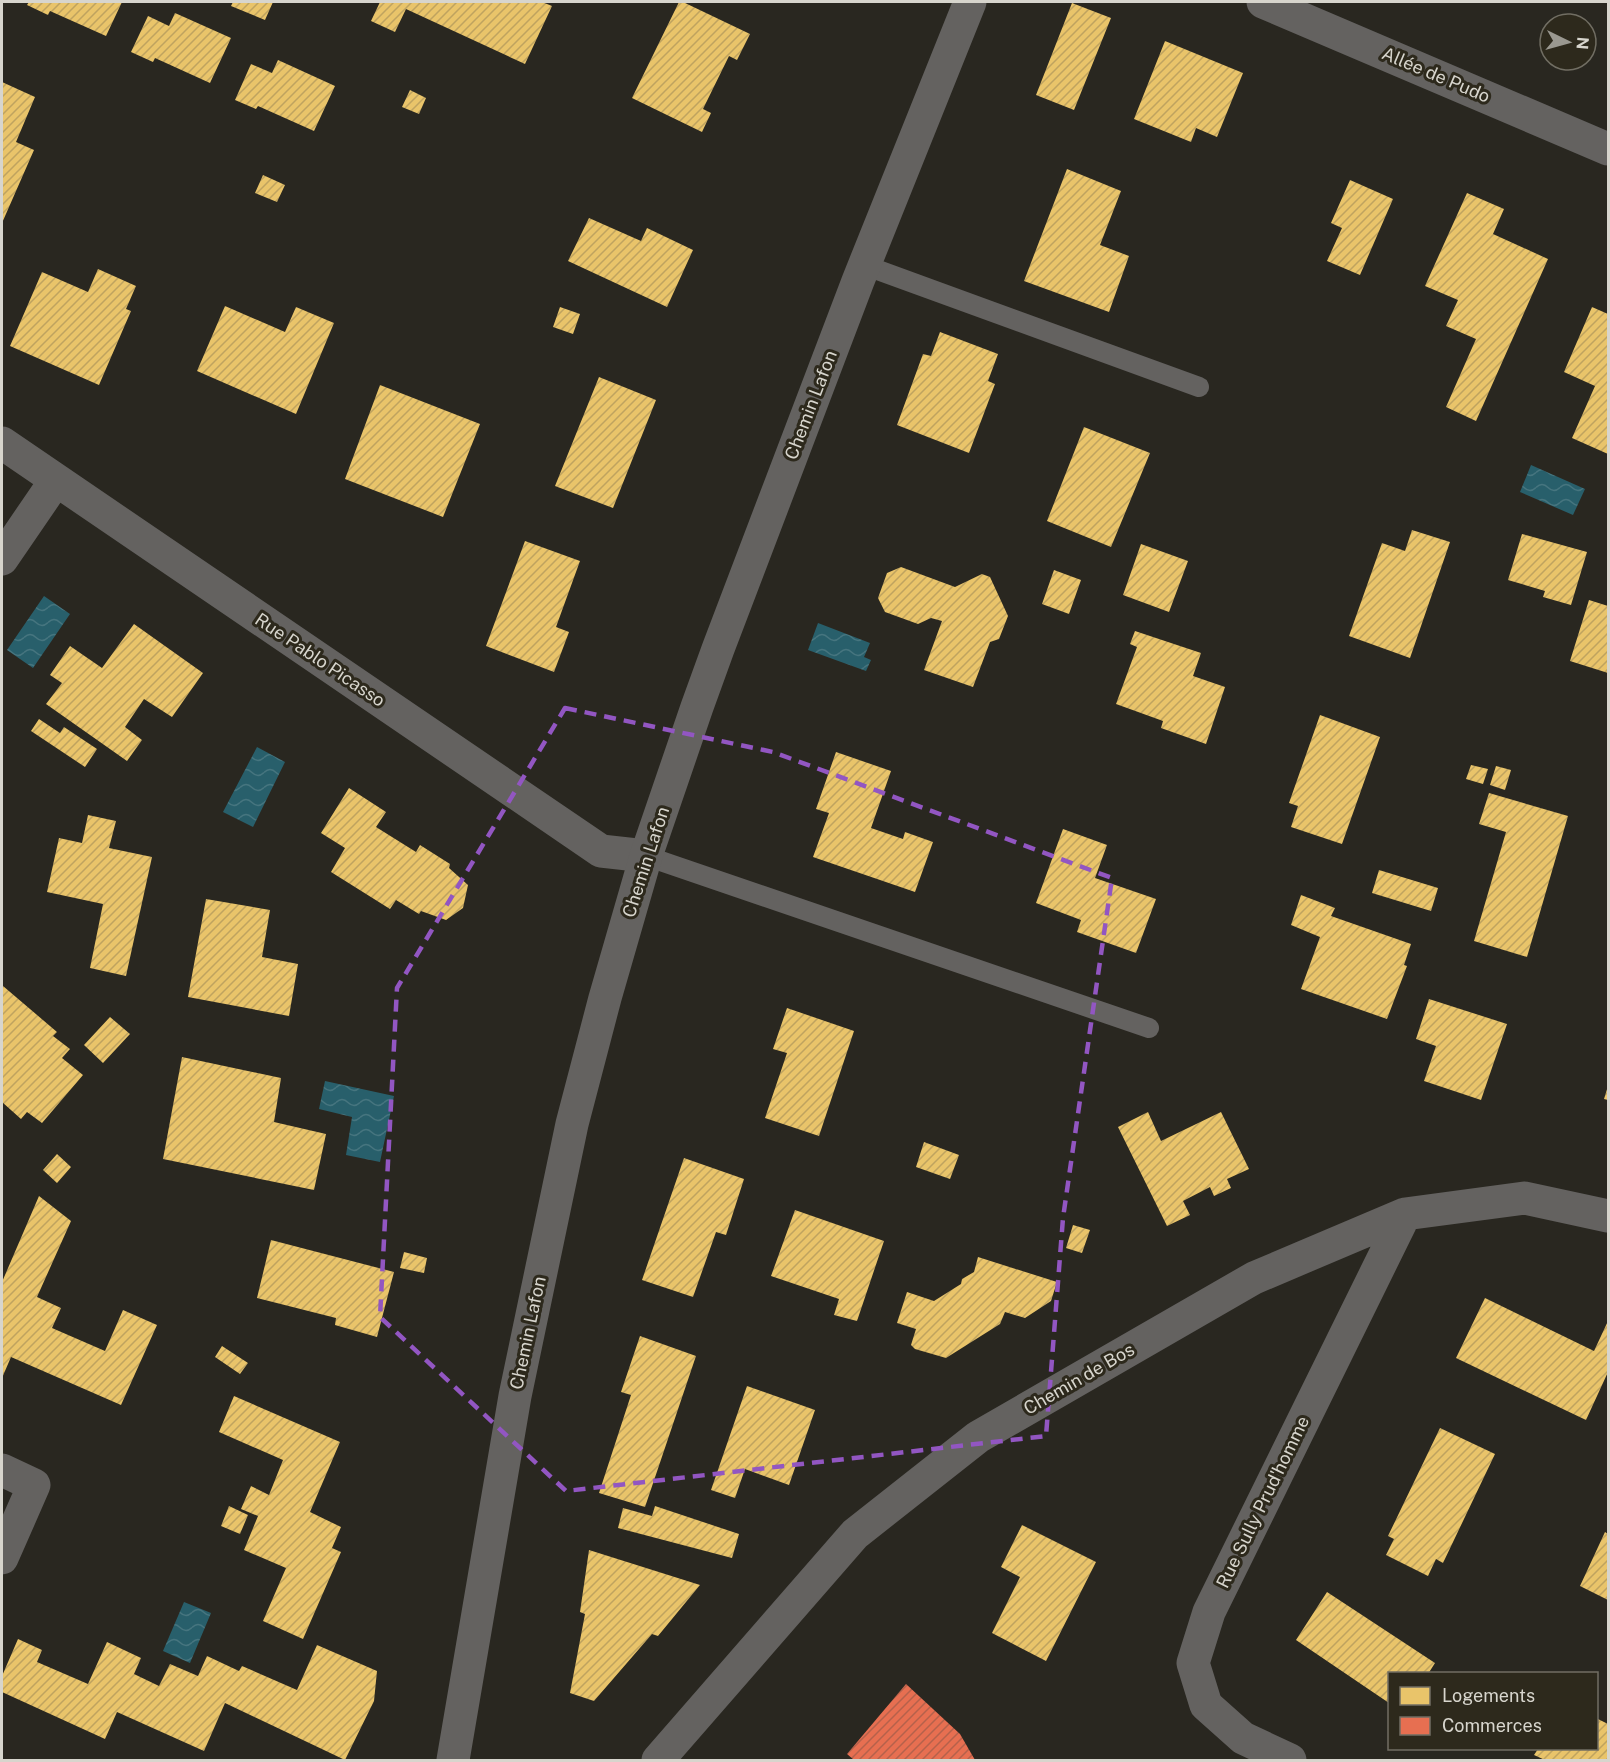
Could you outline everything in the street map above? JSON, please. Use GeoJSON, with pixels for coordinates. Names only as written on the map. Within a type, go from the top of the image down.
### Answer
{"type":"FeatureCollection","features":[{"type":"Feature","properties":{"kind":"street","name":"Chemin Lafon"},"geometry":{"type":"LineString","coordinates":[[453,1761],[515,1396],[572,1124],[646,856],[700,697],[864,265],[970,2]]}},
{"type":"Feature","properties":{"kind":"street","name":"Allée de Pudo"},"geometry":{"type":"LineString","coordinates":[[1263,2],[1608,149]]}},
{"type":"Feature","properties":{"kind":"street","name":"Rue Pablo Picasso"},"geometry":{"type":"LineString","coordinates":[[2,443],[601,851],[646,856]]}},
{"type":"Feature","properties":{"kind":"street"},"geometry":{"type":"LineString","coordinates":[[2,559],[56,480]]}},
{"type":"Feature","properties":{"kind":"street","name":"Chemin de Bos"},"geometry":{"type":"LineString","coordinates":[[658,1761],[855,1534],[978,1437],[1254,1278],[1405,1214],[1524,1198],[1608,1216]]}},
{"type":"Feature","properties":{"kind":"street","name":"Rue Sully Prud'homme"},"geometry":{"type":"LineString","coordinates":[[1290,1761],[1243,1738],[1206,1705],[1193,1663],[1209,1612],[1405,1214]]}},
{"type":"Feature","properties":{"kind":"street"},"geometry":{"type":"LineString","coordinates":[[2,1470],[34,1485],[2,1558]]}},
{"type":"Feature","properties":{"kind":"lane"},"geometry":{"type":"LineString","coordinates":[[864,265],[1199,387]]}},
{"type":"Feature","properties":{"kind":"lane"},"geometry":{"type":"LineString","coordinates":[[646,856],[1149,1028]]}},
{"type":"Feature","properties":{"kind":"highlighted area"},"geometry":{"type":"Polygon","coordinates":[[[565,708],[773,752],[1112,878],[1063,1218],[1046,1436],[566,1491],[380,1317],[397,988],[565,708]]]}},
{"type":"Feature","properties":{"kind":"water"},"geometry":{"type":"Polygon","coordinates":[[[1531,465],[1585,489],[1573,515],[1520,492],[1531,465]]]}},
{"type":"Feature","properties":{"kind":"water"},"geometry":{"type":"Polygon","coordinates":[[[44,596],[70,614],[33,668],[7,650],[44,596]]]}},
{"type":"Feature","properties":{"kind":"water"},"geometry":{"type":"Polygon","coordinates":[[[818,623],[870,643],[864,657],[871,660],[866,671],[808,650],[818,623]]]}},
{"type":"Feature","properties":{"kind":"water"},"geometry":{"type":"Polygon","coordinates":[[[257,747],[285,762],[253,827],[223,812],[257,747]]]}},
{"type":"Feature","properties":{"kind":"water"},"geometry":{"type":"Polygon","coordinates":[[[325,1081],[394,1096],[380,1162],[346,1155],[352,1117],[319,1109],[325,1081]]]}},
{"type":"Feature","properties":{"kind":"water"},"geometry":{"type":"Polygon","coordinates":[[[184,1602],[211,1613],[190,1663],[163,1651],[184,1602]]]}},
{"type":"Feature","properties":{"kind":"building: Logements"},"geometry":{"type":"Polygon","coordinates":[[[29,2],[122,2],[106,36],[50,11],[48,15],[27,5],[29,2]]]}},
{"type":"Feature","properties":{"kind":"building: Logements"},"geometry":{"type":"Polygon","coordinates":[[[233,2],[273,2],[265,20],[231,6],[233,2]]]}},
{"type":"Feature","properties":{"kind":"building: Logements"},"geometry":{"type":"Polygon","coordinates":[[[380,2],[542,2],[552,6],[525,64],[406,9],[395,32],[371,21],[380,2]]]}},
{"type":"Feature","properties":{"kind":"building: Logements"},"geometry":{"type":"Polygon","coordinates":[[[679,2],[750,34],[737,60],[729,56],[703,109],[711,113],[702,132],[632,98],[679,2]]]}},
{"type":"Feature","properties":{"kind":"building: Logements"},"geometry":{"type":"Polygon","coordinates":[[[1072,3],[1111,18],[1074,110],[1036,95],[1072,3]]]}},
{"type":"Feature","properties":{"kind":"building: Logements"},"geometry":{"type":"Polygon","coordinates":[[[175,13],[231,38],[210,83],[155,58],[153,62],[131,52],[148,16],[169,26],[175,13]]]}},
{"type":"Feature","properties":{"kind":"building: Logements"},"geometry":{"type":"Polygon","coordinates":[[[1165,41],[1243,73],[1217,137],[1196,128],[1191,142],[1134,119],[1165,41]]]}},
{"type":"Feature","properties":{"kind":"building: Logements"},"geometry":{"type":"Polygon","coordinates":[[[278,60],[335,86],[314,131],[258,106],[256,109],[235,100],[251,64],[272,73],[278,60]]]}},
{"type":"Feature","properties":{"kind":"building: Logements"},"geometry":{"type":"Polygon","coordinates":[[[2,82],[35,97],[16,142],[34,150],[2,223],[2,82]]]}},
{"type":"Feature","properties":{"kind":"building: Logements"},"geometry":{"type":"Polygon","coordinates":[[[410,90],[426,98],[419,114],[402,107],[410,90]]]}},
{"type":"Feature","properties":{"kind":"building: Logements"},"geometry":{"type":"Polygon","coordinates":[[[1067,169],[1121,191],[1100,245],[1129,256],[1109,312],[1024,281],[1067,169]]]}},
{"type":"Feature","properties":{"kind":"building: Logements"},"geometry":{"type":"Polygon","coordinates":[[[263,175],[285,185],[277,202],[255,193],[263,175]]]}},
{"type":"Feature","properties":{"kind":"building: Logements"},"geometry":{"type":"Polygon","coordinates":[[[1350,180],[1393,199],[1360,275],[1327,261],[1342,228],[1331,223],[1350,180]]]}},
{"type":"Feature","properties":{"kind":"building: Logements"},"geometry":{"type":"Polygon","coordinates":[[[1467,193],[1504,209],[1493,234],[1548,259],[1476,421],[1446,407],[1476,339],[1446,326],[1458,300],[1425,286],[1467,193]]]}},
{"type":"Feature","properties":{"kind":"building: Logements"},"geometry":{"type":"Polygon","coordinates":[[[589,218],[641,241],[647,228],[693,250],[667,307],[568,261],[589,218]]]}},
{"type":"Feature","properties":{"kind":"building: Logements"},"geometry":{"type":"Polygon","coordinates":[[[98,269],[136,286],[126,309],[131,311],[99,385],[10,346],[42,272],[88,292],[98,269]]]}},
{"type":"Feature","properties":{"kind":"building: Logements"},"geometry":{"type":"Polygon","coordinates":[[[225,306],[285,332],[296,307],[334,323],[296,414],[197,371],[225,306]]]}},
{"type":"Feature","properties":{"kind":"building: Logements"},"geometry":{"type":"Polygon","coordinates":[[[560,307],[580,314],[573,334],[553,327],[560,307]]]}},
{"type":"Feature","properties":{"kind":"building: Logements"},"geometry":{"type":"Polygon","coordinates":[[[1592,307],[1608,314],[1608,454],[1572,438],[1595,386],[1564,372],[1592,307]]]}},
{"type":"Feature","properties":{"kind":"building: Logements"},"geometry":{"type":"Polygon","coordinates":[[[940,332],[998,354],[988,381],[995,384],[969,453],[897,425],[923,354],[931,356],[940,332]]]}},
{"type":"Feature","properties":{"kind":"building: Logements"},"geometry":{"type":"Polygon","coordinates":[[[599,377],[656,400],[613,508],[555,486],[599,377]]]}},
{"type":"Feature","properties":{"kind":"building: Logements"},"geometry":{"type":"Polygon","coordinates":[[[380,385],[480,424],[443,517],[345,479],[380,385]]]}},
{"type":"Feature","properties":{"kind":"building: Logements"},"geometry":{"type":"Polygon","coordinates":[[[1084,427],[1150,453],[1111,547],[1047,521],[1084,427]]]}},
{"type":"Feature","properties":{"kind":"building: Logements"},"geometry":{"type":"Polygon","coordinates":[[[1412,530],[1450,542],[1410,658],[1349,636],[1382,543],[1405,551],[1412,530]]]}},
{"type":"Feature","properties":{"kind":"building: Logements"},"geometry":{"type":"Polygon","coordinates":[[[1522,534],[1587,552],[1571,605],[1543,597],[1545,591],[1508,580],[1522,534]]]}},
{"type":"Feature","properties":{"kind":"building: Logements"},"geometry":{"type":"Polygon","coordinates":[[[525,541],[580,561],[556,627],[569,632],[554,672],[486,646],[525,541]]]}},
{"type":"Feature","properties":{"kind":"building: Logements"},"geometry":{"type":"Polygon","coordinates":[[[1141,544],[1188,561],[1169,612],[1123,595],[1141,544]]]}},
{"type":"Feature","properties":{"kind":"building: Logements"},"geometry":{"type":"Polygon","coordinates":[[[901,567],[955,587],[982,574],[990,577],[1008,616],[999,639],[990,642],[973,687],[924,670],[942,621],[931,618],[918,624],[885,612],[878,598],[887,573],[901,567]]]}},
{"type":"Feature","properties":{"kind":"building: Logements"},"geometry":{"type":"Polygon","coordinates":[[[1054,570],[1081,580],[1069,614],[1042,604],[1054,570]]]}},
{"type":"Feature","properties":{"kind":"building: Logements"},"geometry":{"type":"Polygon","coordinates":[[[1589,600],[1608,606],[1608,673],[1570,661],[1589,600]]]}},
{"type":"Feature","properties":{"kind":"building: Logements"},"geometry":{"type":"Polygon","coordinates":[[[134,624],[203,673],[172,717],[144,699],[125,727],[142,740],[127,761],[46,704],[62,683],[50,675],[70,646],[102,668],[134,624]]]}},
{"type":"Feature","properties":{"kind":"building: Logements"},"geometry":{"type":"Polygon","coordinates":[[[1135,631],[1201,653],[1193,676],[1225,687],[1206,744],[1161,728],[1163,721],[1116,704],[1137,647],[1130,644],[1135,631]]]}},
{"type":"Feature","properties":{"kind":"building: Logements"},"geometry":{"type":"Polygon","coordinates":[[[1320,715],[1380,737],[1342,844],[1291,827],[1298,806],[1289,803],[1320,715]]]}},
{"type":"Feature","properties":{"kind":"building: Logements"},"geometry":{"type":"Polygon","coordinates":[[[39,719],[60,733],[64,727],[97,749],[85,767],[31,731],[39,719]]]}},
{"type":"Feature","properties":{"kind":"building: Logements"},"geometry":{"type":"Polygon","coordinates":[[[836,752],[891,771],[871,828],[903,839],[905,832],[933,842],[915,892],[813,857],[829,813],[816,809],[836,752]]]}},
{"type":"Feature","properties":{"kind":"building: Logements"},"geometry":{"type":"Polygon","coordinates":[[[1471,765],[1488,769],[1483,784],[1466,779],[1471,765]]]}},
{"type":"Feature","properties":{"kind":"building: Logements"},"geometry":{"type":"Polygon","coordinates":[[[1496,766],[1511,770],[1505,790],[1490,785],[1496,766]]]}},
{"type":"Feature","properties":{"kind":"building: Logements"},"geometry":{"type":"Polygon","coordinates":[[[349,788],[386,812],[376,827],[416,852],[420,845],[450,864],[449,868],[468,885],[463,908],[446,920],[421,911],[419,914],[396,900],[390,909],[331,872],[345,848],[321,833],[349,788]]]}},
{"type":"Feature","properties":{"kind":"building: Logements"},"geometry":{"type":"Polygon","coordinates":[[[1489,793],[1568,816],[1527,957],[1474,941],[1506,832],[1479,824],[1489,793]]]}},
{"type":"Feature","properties":{"kind":"building: Logements"},"geometry":{"type":"Polygon","coordinates":[[[88,815],[116,821],[109,848],[152,857],[126,976],[90,968],[103,904],[47,892],[59,838],[82,843],[88,815]]]}},
{"type":"Feature","properties":{"kind":"building: Logements"},"geometry":{"type":"Polygon","coordinates":[[[1063,829],[1107,845],[1095,878],[1156,899],[1136,953],[1077,932],[1081,920],[1036,903],[1063,829]]]}},
{"type":"Feature","properties":{"kind":"building: Logements"},"geometry":{"type":"Polygon","coordinates":[[[1379,870],[1438,888],[1431,911],[1372,893],[1379,870]]]}},
{"type":"Feature","properties":{"kind":"building: Logements"},"geometry":{"type":"Polygon","coordinates":[[[1301,895],[1335,908],[1331,916],[1411,944],[1404,965],[1407,966],[1387,1019],[1301,989],[1320,937],[1291,925],[1301,895]]]}},
{"type":"Feature","properties":{"kind":"building: Logements"},"geometry":{"type":"Polygon","coordinates":[[[206,899],[270,910],[262,957],[298,964],[289,1016],[188,997],[206,899]]]}},
{"type":"Feature","properties":{"kind":"building: Logements"},"geometry":{"type":"Polygon","coordinates":[[[3,986],[57,1032],[53,1036],[70,1049],[62,1058],[83,1075],[42,1123],[27,1112],[21,1119],[2,1102],[3,986]]]}},
{"type":"Feature","properties":{"kind":"building: Logements"},"geometry":{"type":"Polygon","coordinates":[[[1429,999],[1507,1024],[1481,1100],[1424,1081],[1436,1046],[1416,1039],[1429,999]]]}},
{"type":"Feature","properties":{"kind":"building: Logements"},"geometry":{"type":"Polygon","coordinates":[[[787,1008],[854,1031],[819,1136],[765,1118],[787,1053],[773,1049],[787,1008]]]}},
{"type":"Feature","properties":{"kind":"building: Logements"},"geometry":{"type":"Polygon","coordinates":[[[110,1017],[130,1034],[103,1063],[84,1045],[110,1017]]]}},
{"type":"Feature","properties":{"kind":"building: Logements"},"geometry":{"type":"Polygon","coordinates":[[[182,1057],[281,1078],[274,1122],[326,1134],[314,1190],[163,1159],[182,1057]]]}},
{"type":"Feature","properties":{"kind":"building: Logements"},"geometry":{"type":"Polygon","coordinates":[[[1608,1086],[1608,1100],[1604,1099],[1608,1086]]]}},
{"type":"Feature","properties":{"kind":"building: Logements"},"geometry":{"type":"Polygon","coordinates":[[[1148,1112],[1161,1141],[1221,1112],[1249,1169],[1227,1179],[1231,1188],[1214,1196],[1210,1187],[1183,1201],[1190,1215],[1167,1226],[1118,1127],[1148,1112]]]}},
{"type":"Feature","properties":{"kind":"building: Logements"},"geometry":{"type":"Polygon","coordinates":[[[924,1142],[959,1155],[950,1179],[916,1167],[924,1142]]]}},
{"type":"Feature","properties":{"kind":"building: Logements"},"geometry":{"type":"Polygon","coordinates":[[[57,1154],[71,1167],[57,1183],[43,1170],[57,1154]]]}},
{"type":"Feature","properties":{"kind":"building: Logements"},"geometry":{"type":"Polygon","coordinates":[[[684,1158],[744,1179],[726,1235],[716,1232],[693,1297],[642,1280],[684,1158]]]}},
{"type":"Feature","properties":{"kind":"building: Logements"},"geometry":{"type":"Polygon","coordinates":[[[39,1196],[71,1221],[37,1297],[61,1308],[52,1328],[105,1351],[123,1310],[157,1325],[121,1405],[11,1357],[2,1378],[2,1282],[39,1196]]]}},
{"type":"Feature","properties":{"kind":"building: Logements"},"geometry":{"type":"Polygon","coordinates":[[[795,1210],[884,1241],[857,1321],[834,1315],[839,1299],[771,1276],[795,1210]]]}},
{"type":"Feature","properties":{"kind":"building: Logements"},"geometry":{"type":"Polygon","coordinates":[[[1073,1225],[1090,1230],[1082,1253],[1066,1248],[1073,1225]]]}},
{"type":"Feature","properties":{"kind":"building: Logements"},"geometry":{"type":"Polygon","coordinates":[[[271,1240],[394,1272],[377,1337],[335,1325],[336,1318],[257,1298],[271,1240]]]}},
{"type":"Feature","properties":{"kind":"building: Logements"},"geometry":{"type":"Polygon","coordinates":[[[404,1252],[427,1258],[424,1273],[400,1268],[404,1252]]]}},
{"type":"Feature","properties":{"kind":"building: Logements"},"geometry":{"type":"Polygon","coordinates":[[[978,1257],[1057,1282],[1051,1301],[1025,1318],[1005,1312],[1000,1324],[946,1358],[915,1349],[911,1345],[916,1329],[897,1323],[907,1292],[934,1301],[961,1284],[962,1279],[974,1272],[978,1257]]]}},
{"type":"Feature","properties":{"kind":"building: Logements"},"geometry":{"type":"Polygon","coordinates":[[[1485,1298],[1594,1351],[1608,1321],[1608,1372],[1586,1420],[1456,1358],[1485,1298]]]}},
{"type":"Feature","properties":{"kind":"building: Logements"},"geometry":{"type":"Polygon","coordinates":[[[640,1336],[696,1356],[645,1507],[599,1493],[631,1395],[621,1392],[640,1336]]]}},
{"type":"Feature","properties":{"kind":"building: Logements"},"geometry":{"type":"Polygon","coordinates":[[[222,1346],[248,1363],[240,1374],[215,1357],[222,1346]]]}},
{"type":"Feature","properties":{"kind":"building: Logements"},"geometry":{"type":"Polygon","coordinates":[[[747,1386],[815,1410],[789,1485],[745,1469],[735,1498],[711,1490],[747,1386]]]}},
{"type":"Feature","properties":{"kind":"building: Logements"},"geometry":{"type":"Polygon","coordinates":[[[234,1396],[340,1442],[310,1512],[341,1527],[332,1548],[341,1552],[303,1639],[263,1621],[286,1568],[244,1550],[258,1516],[241,1509],[251,1486],[269,1495],[283,1460],[219,1432],[234,1396]]]}},
{"type":"Feature","properties":{"kind":"building: Logements"},"geometry":{"type":"Polygon","coordinates":[[[1440,1428],[1495,1454],[1443,1563],[1436,1559],[1428,1576],[1386,1555],[1394,1539],[1388,1536],[1440,1428]]]}},
{"type":"Feature","properties":{"kind":"building: Logements"},"geometry":{"type":"Polygon","coordinates":[[[229,1506],[248,1515],[240,1534],[221,1526],[229,1506]]]}},
{"type":"Feature","properties":{"kind":"building: Logements"},"geometry":{"type":"Polygon","coordinates":[[[655,1506],[739,1534],[732,1558],[618,1528],[623,1508],[652,1516],[655,1506]]]}},
{"type":"Feature","properties":{"kind":"building: Logements"},"geometry":{"type":"Polygon","coordinates":[[[1022,1525],[1096,1562],[1046,1661],[992,1633],[1020,1577],[1001,1567],[1022,1525]]]}},
{"type":"Feature","properties":{"kind":"building: Logements"},"geometry":{"type":"Polygon","coordinates":[[[1605,1532],[1608,1534],[1608,1600],[1580,1586],[1605,1532]]]}},
{"type":"Feature","properties":{"kind":"building: Logements"},"geometry":{"type":"Polygon","coordinates":[[[589,1550],[700,1585],[658,1636],[652,1634],[594,1701],[570,1693],[585,1614],[580,1612],[589,1550]]]}},
{"type":"Feature","properties":{"kind":"building: Logements"},"geometry":{"type":"Polygon","coordinates":[[[1327,1592],[1435,1663],[1429,1672],[1388,1672],[1388,1702],[1296,1640],[1327,1592]]]}},
{"type":"Feature","properties":{"kind":"building: Logements"},"geometry":{"type":"Polygon","coordinates":[[[18,1639],[42,1650],[37,1662],[88,1684],[107,1642],[141,1658],[134,1674],[159,1686],[170,1664],[198,1676],[207,1656],[239,1671],[242,1666],[297,1690],[317,1645],[377,1671],[374,1701],[345,1760],[225,1703],[204,1751],[117,1712],[105,1739],[2,1692],[2,1676],[18,1639]]]}},
{"type":"Feature","properties":{"kind":"building: Logements"},"geometry":{"type":"Polygon","coordinates":[[[1598,1719],[1608,1724],[1608,1760],[1545,1760],[1534,1755],[1537,1750],[1598,1750],[1598,1719]]]}},
{"type":"Feature","properties":{"kind":"building: Commerces"},"geometry":{"type":"Polygon","coordinates":[[[906,1684],[960,1734],[975,1760],[854,1760],[847,1754],[906,1684]]]}}]}
